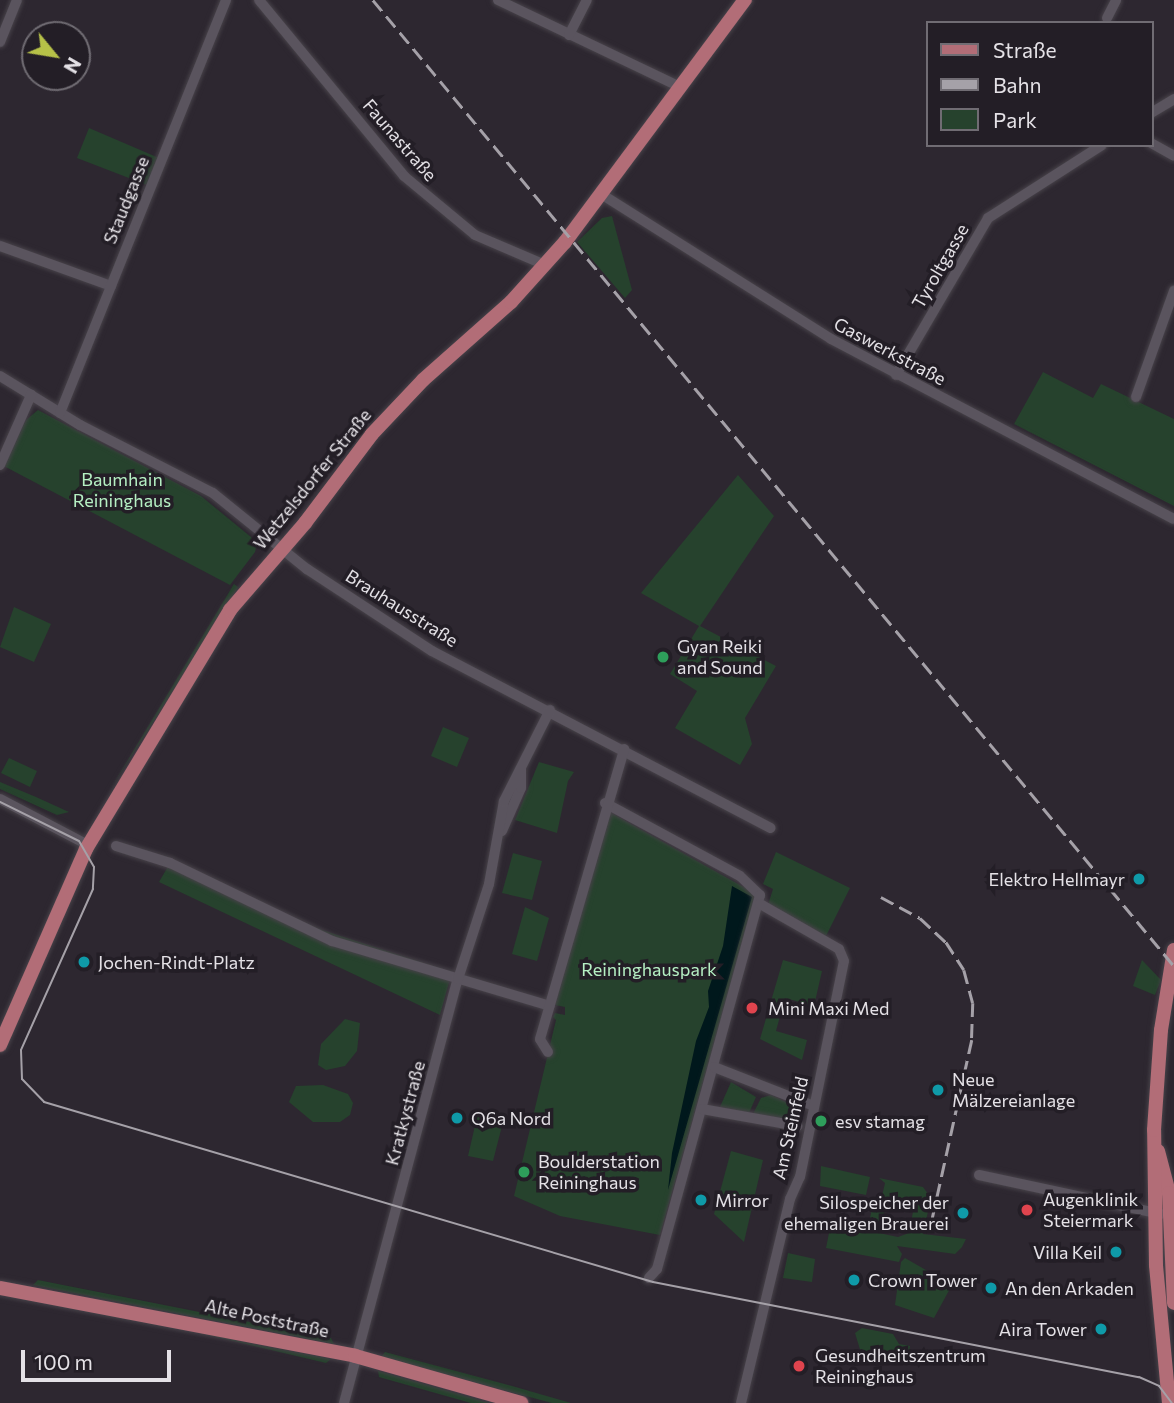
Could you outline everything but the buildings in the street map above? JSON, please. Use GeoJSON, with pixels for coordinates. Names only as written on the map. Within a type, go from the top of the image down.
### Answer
{"type":"FeatureCollection","features":[{"type":"Feature","properties":{"kind":"main road","name":"Wetzelsdorfer Straße"},"geometry":{"type":"LineString","coordinates":[[0,1045],[88,845],[230,610],[284,548],[372,434],[545,265],[745,0]]}},
{"type":"Feature","properties":{"kind":"main road"},"geometry":{"type":"LineString","coordinates":[[1169,1403],[1171,1388],[1155,1212],[1154,1139],[1160,1030],[1174,950]]}},
{"type":"Feature","properties":{"kind":"main road"},"geometry":{"type":"LineString","coordinates":[[1154,1139],[1165,1174],[1174,1303]]}},
{"type":"Feature","properties":{"kind":"main road","name":"Alte Poststraße"},"geometry":{"type":"LineString","coordinates":[[0,1288],[355,1356],[521,1403]]}},
{"type":"Feature","properties":{"kind":"street"},"geometry":{"type":"LineString","coordinates":[[0,43],[17,0]]}},
{"type":"Feature","properties":{"kind":"street","name":"Staudgasse"},"geometry":{"type":"LineString","coordinates":[[60,413],[226,0]]}},
{"type":"Feature","properties":{"kind":"street","name":"Faunastraße"},"geometry":{"type":"LineString","coordinates":[[259,0],[404,176],[475,236],[545,265]]}},
{"type":"Feature","properties":{"kind":"street"},"geometry":{"type":"LineString","coordinates":[[498,0],[678,86]]}},
{"type":"Feature","properties":{"kind":"street"},"geometry":{"type":"LineString","coordinates":[[569,35],[587,0]]}},
{"type":"Feature","properties":{"kind":"street"},"geometry":{"type":"LineString","coordinates":[[1107,18],[1116,0]]}},
{"type":"Feature","properties":{"kind":"street"},"geometry":{"type":"LineString","coordinates":[[1153,112],[1174,99]]}},
{"type":"Feature","properties":{"kind":"street"},"geometry":{"type":"LineString","coordinates":[[1153,144],[1174,156]]}},
{"type":"Feature","properties":{"kind":"street","name":"Tyroltgasse"},"geometry":{"type":"LineString","coordinates":[[897,375],[988,218],[1099,147]]}},
{"type":"Feature","properties":{"kind":"street","name":"Gaswerkstraße"},"geometry":{"type":"LineString","coordinates":[[601,194],[792,315],[897,375],[1174,519]]}},
{"type":"Feature","properties":{"kind":"street"},"geometry":{"type":"LineString","coordinates":[[0,246],[111,286]]}},
{"type":"Feature","properties":{"kind":"street"},"geometry":{"type":"LineString","coordinates":[[1136,397],[1174,291]]}},
{"type":"Feature","properties":{"kind":"street","name":"Brauhausstraße"},"geometry":{"type":"LineString","coordinates":[[0,376],[60,413],[213,493],[307,569],[432,651],[550,710],[770,828]]}},
{"type":"Feature","properties":{"kind":"street"},"geometry":{"type":"LineString","coordinates":[[0,465],[31,395]]}},
{"type":"Feature","properties":{"kind":"street","name":"Kratkystraße"},"geometry":{"type":"LineString","coordinates":[[344,1403],[500,832],[514,811],[522,769],[550,710]]}},
{"type":"Feature","properties":{"kind":"street"},"geometry":{"type":"LineString","coordinates":[[548,1052],[540,1039],[606,803],[624,749]]}},
{"type":"Feature","properties":{"kind":"street"},"geometry":{"type":"LineString","coordinates":[[0,799],[88,845]]}},
{"type":"Feature","properties":{"kind":"street"},"geometry":{"type":"LineString","coordinates":[[606,803],[749,881],[758,889],[760,904],[657,1269],[649,1278]]}},
{"type":"Feature","properties":{"kind":"street"},"geometry":{"type":"LineString","coordinates":[[116,846],[170,863],[332,941],[550,1006]]}},
{"type":"Feature","properties":{"kind":"street","name":"Am Steinfeld"},"geometry":{"type":"LineString","coordinates":[[741,1403],[790,1199],[800,1177],[843,955],[760,904]]}},
{"type":"Feature","properties":{"kind":"street"},"geometry":{"type":"LineString","coordinates":[[714,1067],[814,1106]]}},
{"type":"Feature","properties":{"kind":"street","name":"Am Steinfeld"},"geometry":{"type":"LineString","coordinates":[[702,1109],[797,1126]]}},
{"type":"Feature","properties":{"kind":"street"},"geometry":{"type":"LineString","coordinates":[[979,1175],[1170,1216]]}},
{"type":"Feature","properties":{"kind":"green space"},"geometry":{"type":"Polygon","coordinates":[[[89,128],[159,158],[147,185],[77,158],[89,128]]]}},
{"type":"Feature","properties":{"kind":"green space"},"geometry":{"type":"Polygon","coordinates":[[[612,216],[632,290],[625,298],[577,242],[602,218],[612,216]]]}},
{"type":"Feature","properties":{"kind":"green space"},"geometry":{"type":"Polygon","coordinates":[[[1043,372],[1093,398],[1101,384],[1174,419],[1174,506],[1014,424],[1043,372]]]}},
{"type":"Feature","properties":{"kind":"green space","name":"Baumhain Reininghaus"},"geometry":{"type":"Polygon","coordinates":[[[38,410],[201,496],[251,537],[257,544],[255,552],[230,585],[0,464],[26,420],[38,410]]]}},
{"type":"Feature","properties":{"kind":"green space"},"geometry":{"type":"Polygon","coordinates":[[[738,475],[774,516],[700,626],[776,666],[745,718],[752,744],[740,765],[675,728],[697,691],[670,674],[699,626],[641,593],[738,475]]]}},
{"type":"Feature","properties":{"kind":"green space"},"geometry":{"type":"Polygon","coordinates":[[[234,584],[238,587],[226,608],[111,788],[234,584]]]}},
{"type":"Feature","properties":{"kind":"green space"},"geometry":{"type":"Polygon","coordinates":[[[14,607],[51,624],[34,662],[0,647],[14,607]]]}},
{"type":"Feature","properties":{"kind":"green space"},"geometry":{"type":"Polygon","coordinates":[[[443,727],[469,738],[457,767],[431,756],[443,727]]]}},
{"type":"Feature","properties":{"kind":"green space"},"geometry":{"type":"Polygon","coordinates":[[[9,758],[37,771],[30,787],[1,773],[9,758]]]}},
{"type":"Feature","properties":{"kind":"green space"},"geometry":{"type":"Polygon","coordinates":[[[539,762],[574,772],[568,781],[557,833],[515,820],[539,762]]]}},
{"type":"Feature","properties":{"kind":"green space"},"geometry":{"type":"Polygon","coordinates":[[[0,782],[69,812],[57,815],[0,789],[0,782]]]}},
{"type":"Feature","properties":{"kind":"green space","name":"Reininghauspark"},"geometry":{"type":"Polygon","coordinates":[[[608,811],[756,894],[660,1235],[560,1216],[514,1196],[556,1020],[553,1017],[555,1013],[565,1015],[565,1007],[555,1005],[608,811]]]}},
{"type":"Feature","properties":{"kind":"green space"},"geometry":{"type":"Polygon","coordinates":[[[776,852],[850,888],[826,936],[768,905],[773,889],[763,884],[776,852]]]}},
{"type":"Feature","properties":{"kind":"green space"},"geometry":{"type":"Polygon","coordinates":[[[513,853],[542,861],[532,900],[502,893],[513,853]]]}},
{"type":"Feature","properties":{"kind":"green space"},"geometry":{"type":"Polygon","coordinates":[[[170,863],[322,930],[452,972],[440,1015],[159,882],[170,863]]]}},
{"type":"Feature","properties":{"kind":"green space"},"geometry":{"type":"Polygon","coordinates":[[[525,907],[549,918],[537,961],[512,954],[525,907]]]}},
{"type":"Feature","properties":{"kind":"green space"},"geometry":{"type":"Polygon","coordinates":[[[783,960],[822,971],[814,1006],[785,998],[776,1031],[807,1040],[802,1060],[760,1039],[783,960]]]}},
{"type":"Feature","properties":{"kind":"green space"},"geometry":{"type":"Polygon","coordinates":[[[1142,960],[1161,980],[1155,995],[1133,986],[1142,960]]]}},
{"type":"Feature","properties":{"kind":"green space"},"geometry":{"type":"Polygon","coordinates":[[[345,1019],[360,1023],[357,1051],[345,1066],[326,1070],[318,1065],[321,1044],[345,1019]]]}},
{"type":"Feature","properties":{"kind":"green space"},"geometry":{"type":"Polygon","coordinates":[[[731,1082],[756,1097],[749,1113],[720,1107],[731,1082]]]}},
{"type":"Feature","properties":{"kind":"green space"},"geometry":{"type":"Polygon","coordinates":[[[323,1085],[348,1094],[353,1103],[350,1115],[340,1122],[313,1122],[289,1102],[296,1086],[323,1085]]]}},
{"type":"Feature","properties":{"kind":"green space"},"geometry":{"type":"Polygon","coordinates":[[[771,1095],[801,1109],[798,1123],[753,1114],[761,1098],[771,1095]]]}},
{"type":"Feature","properties":{"kind":"green space"},"geometry":{"type":"Polygon","coordinates":[[[477,1117],[503,1122],[493,1161],[468,1156],[477,1117]]]}},
{"type":"Feature","properties":{"kind":"green space"},"geometry":{"type":"Polygon","coordinates":[[[731,1151],[763,1160],[744,1242],[714,1214],[731,1151]]]}},
{"type":"Feature","properties":{"kind":"green space"},"geometry":{"type":"Polygon","coordinates":[[[821,1166],[870,1177],[866,1195],[820,1186],[821,1166]]]}},
{"type":"Feature","properties":{"kind":"green space"},"geometry":{"type":"Polygon","coordinates":[[[879,1178],[923,1187],[931,1198],[923,1234],[966,1239],[962,1247],[955,1254],[897,1246],[902,1254],[899,1262],[826,1248],[831,1223],[898,1237],[909,1233],[915,1201],[887,1199],[881,1225],[869,1223],[872,1208],[879,1209],[885,1183],[879,1178]]]}},
{"type":"Feature","properties":{"kind":"green space"},"geometry":{"type":"Polygon","coordinates":[[[788,1253],[815,1259],[812,1282],[783,1278],[788,1253]]]}},
{"type":"Feature","properties":{"kind":"green space"},"geometry":{"type":"Polygon","coordinates":[[[905,1258],[952,1285],[934,1318],[895,1305],[901,1262],[905,1258]]]}},
{"type":"Feature","properties":{"kind":"green space"},"geometry":{"type":"Polygon","coordinates":[[[38,1280],[331,1338],[334,1344],[33,1285],[38,1280]]]}},
{"type":"Feature","properties":{"kind":"green space"},"geometry":{"type":"Polygon","coordinates":[[[166,1325],[249,1343],[331,1359],[326,1363],[166,1325]]]}},
{"type":"Feature","properties":{"kind":"green space"},"geometry":{"type":"Polygon","coordinates":[[[862,1328],[893,1334],[899,1344],[910,1346],[908,1356],[862,1356],[855,1333],[862,1328]]]}},
{"type":"Feature","properties":{"kind":"green space"},"geometry":{"type":"Polygon","coordinates":[[[385,1352],[571,1403],[552,1403],[381,1357],[385,1352]]]}},
{"type":"Feature","properties":{"kind":"green space"},"geometry":{"type":"Polygon","coordinates":[[[378,1371],[489,1403],[471,1403],[379,1377],[378,1371]]]}},
{"type":"Feature","properties":{"kind":"shaded area"},"geometry":{"type":"Polygon","coordinates":[[[732,886],[752,897],[668,1190],[672,1153],[696,1041],[709,1007],[708,991],[723,946],[732,886]]]}},
{"type":"Feature","properties":{"kind":"tram line"},"geometry":{"type":"LineString","coordinates":[[0,802],[79,841],[94,867],[93,889],[21,1050],[22,1079],[44,1102],[653,1282],[1139,1377],[1159,1386],[1172,1403]]}},
{"type":"Feature","properties":{"kind":"railway"},"geometry":{"type":"LineString","coordinates":[[373,0],[1174,966]]}},
{"type":"Feature","properties":{"kind":"railway"},"geometry":{"type":"LineString","coordinates":[[881,897],[920,918],[946,942],[964,970],[973,1003],[972,1040],[930,1230]]}},
{"type":"Feature","properties":{"kind":"place","name":"Gyan Reiki and Sound"},"geometry":{"type":"Point","coordinates":[663,657]}},
{"type":"Feature","properties":{"kind":"place","name":"Elektro Hellmayr"},"geometry":{"type":"Point","coordinates":[1139,879]}},
{"type":"Feature","properties":{"kind":"place","name":"Jochen-Rindt-Platz"},"geometry":{"type":"Point","coordinates":[84,962]}},
{"type":"Feature","properties":{"kind":"place","name":"Mini Maxi Med"},"geometry":{"type":"Point","coordinates":[752,1008]}},
{"type":"Feature","properties":{"kind":"place","name":"Neue Mälzereianlage"},"geometry":{"type":"Point","coordinates":[938,1090]}},
{"type":"Feature","properties":{"kind":"place","name":"Q6a Nord"},"geometry":{"type":"Point","coordinates":[457,1118]}},
{"type":"Feature","properties":{"kind":"place","name":"esv stamag"},"geometry":{"type":"Point","coordinates":[821,1121]}},
{"type":"Feature","properties":{"kind":"place","name":"Boulderstation Reininghaus"},"geometry":{"type":"Point","coordinates":[524,1172]}},
{"type":"Feature","properties":{"kind":"place","name":"Mirror"},"geometry":{"type":"Point","coordinates":[701,1200]}},
{"type":"Feature","properties":{"kind":"place","name":"Augenklinik Steiermark"},"geometry":{"type":"Point","coordinates":[1027,1210]}},
{"type":"Feature","properties":{"kind":"place","name":"Silospeicher der ehemaligen Brauerei"},"geometry":{"type":"Point","coordinates":[963,1213]}},
{"type":"Feature","properties":{"kind":"place","name":"Villa Keil"},"geometry":{"type":"Point","coordinates":[1116,1252]}},
{"type":"Feature","properties":{"kind":"place","name":"Crown Tower"},"geometry":{"type":"Point","coordinates":[854,1280]}},
{"type":"Feature","properties":{"kind":"place","name":"An den Arkaden"},"geometry":{"type":"Point","coordinates":[991,1288]}},
{"type":"Feature","properties":{"kind":"place","name":"Aira Tower"},"geometry":{"type":"Point","coordinates":[1101,1329]}},
{"type":"Feature","properties":{"kind":"place","name":"Gesundheitszentrum Reininghaus"},"geometry":{"type":"Point","coordinates":[799,1366]}}]}
